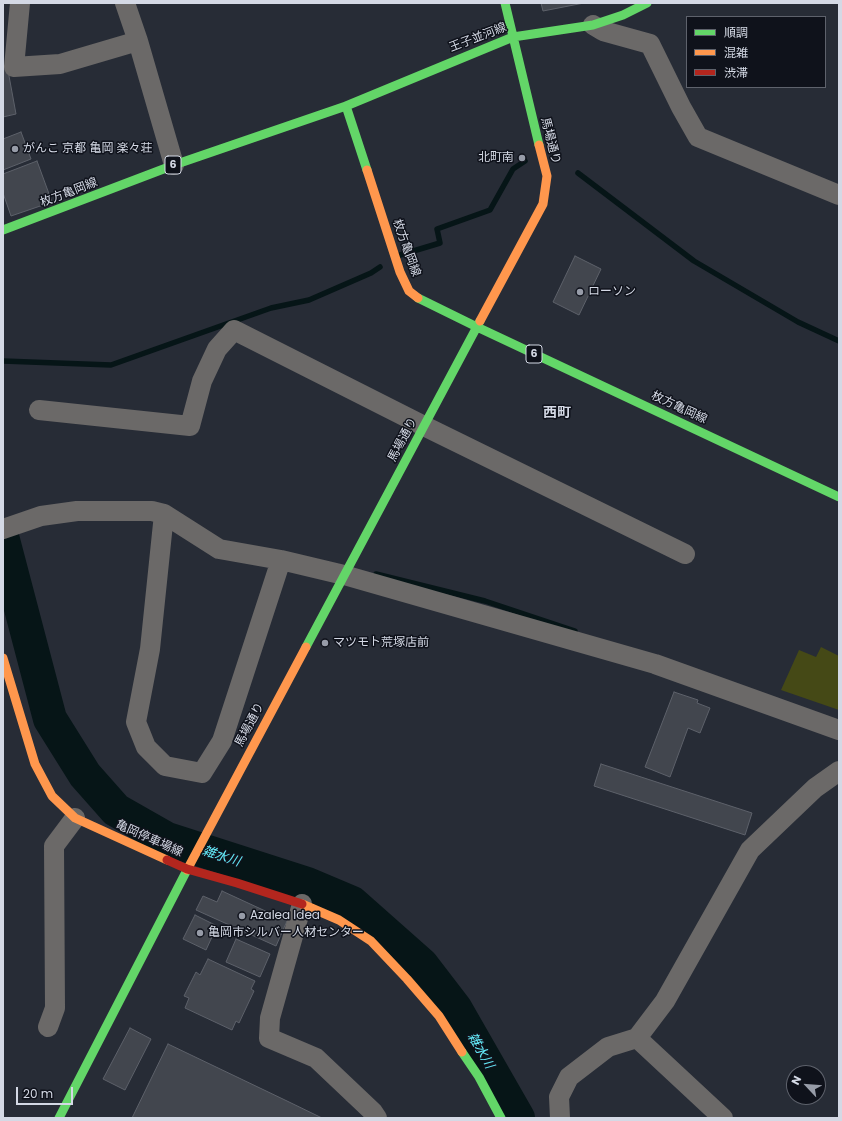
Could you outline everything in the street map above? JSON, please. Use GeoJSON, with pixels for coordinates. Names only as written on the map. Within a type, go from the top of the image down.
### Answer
{"type":"FeatureCollection","features":[{"type":"Feature","properties":{"kind":"main road","name":"馬場通り"},"geometry":{"type":"LineString","coordinates":[[187,869],[543,204],[547,176],[505,3]]}},
{"type":"Feature","properties":{"kind":"main road","name":"王子並河線"},"geometry":{"type":"LineString","coordinates":[[346,106],[513,37],[593,25],[623,16],[647,3]]}},
{"type":"Feature","properties":{"kind":"main road","name":"枚方亀岡線"},"geometry":{"type":"LineString","coordinates":[[3,230],[174,165],[346,106],[400,272],[410,292],[423,301],[477,327],[839,497]]}},
{"type":"Feature","properties":{"kind":"main road","name":"亀岡停車場線"},"geometry":{"type":"LineString","coordinates":[[3,658],[35,764],[52,796],[75,818],[187,869],[59,1118]]}},
{"type":"Feature","properties":{"kind":"main road"},"geometry":{"type":"LineString","coordinates":[[187,869],[237,882],[302,904],[339,920],[371,941],[439,1016],[479,1077],[501,1118]]}},
{"type":"Feature","properties":{"kind":"street"},"geometry":{"type":"LineString","coordinates":[[20,3],[14,67],[60,64],[138,41]]}},
{"type":"Feature","properties":{"kind":"street"},"geometry":{"type":"LineString","coordinates":[[125,3],[138,41],[174,165]]}},
{"type":"Feature","properties":{"kind":"street"},"geometry":{"type":"LineString","coordinates":[[593,25],[603,31],[650,44],[698,137],[839,195]]}},
{"type":"Feature","properties":{"kind":"street"},"geometry":{"type":"LineString","coordinates":[[39,410],[190,426],[202,381],[217,349],[234,330],[424,426],[685,554]]}},
{"type":"Feature","properties":{"kind":"street"},"geometry":{"type":"LineString","coordinates":[[3,529],[41,516],[77,511],[152,511],[164,514],[219,549],[282,560],[344,575],[655,664],[839,730]]}},
{"type":"Feature","properties":{"kind":"street"},"geometry":{"type":"LineString","coordinates":[[164,514],[150,649],[136,722],[146,747],[165,766],[202,773],[222,741],[282,560]]}},
{"type":"Feature","properties":{"kind":"street"},"geometry":{"type":"LineString","coordinates":[[560,1118],[559,1097],[569,1077],[608,1047],[637,1038],[665,1001],[750,850],[814,788],[839,771]]}},
{"type":"Feature","properties":{"kind":"street"},"geometry":{"type":"LineString","coordinates":[[48,1027],[55,1008],[54,846],[75,818]]}},
{"type":"Feature","properties":{"kind":"street"},"geometry":{"type":"LineString","coordinates":[[302,904],[270,1018],[268,1038],[316,1058],[373,1112],[377,1118]]}},
{"type":"Feature","properties":{"kind":"street"},"geometry":{"type":"LineString","coordinates":[[637,1038],[723,1118]]}},
{"type":"Feature","properties":{"kind":"green space"},"geometry":{"type":"Polygon","coordinates":[[[821,647],[839,656],[839,710],[781,690],[799,650],[816,657],[821,647]]]}},
{"type":"Feature","properties":{"kind":"building"},"geometry":{"type":"Polygon","coordinates":[[[541,3],[584,3],[543,11],[541,3]]]}},
{"type":"Feature","properties":{"kind":"building"},"geometry":{"type":"Polygon","coordinates":[[[7,65],[16,114],[3,117],[3,66],[7,65]]]}},
{"type":"Feature","properties":{"kind":"building","name":"がんこ 京都 亀岡 楽々荘"},"geometry":{"type":"Polygon","coordinates":[[[21,132],[31,159],[3,170],[3,139],[21,132]]]}},
{"type":"Feature","properties":{"kind":"building"},"geometry":{"type":"Polygon","coordinates":[[[37,161],[52,202],[11,216],[3,193],[3,174],[37,161]]]}},
{"type":"Feature","properties":{"kind":"building"},"geometry":{"type":"Polygon","coordinates":[[[575,256],[601,269],[579,315],[553,302],[575,256]]]}},
{"type":"Feature","properties":{"kind":"building"},"geometry":{"type":"Polygon","coordinates":[[[674,692],[698,700],[697,703],[710,708],[700,733],[688,728],[670,777],[645,767],[674,692]]]}},
{"type":"Feature","properties":{"kind":"building"},"geometry":{"type":"Polygon","coordinates":[[[601,764],[752,813],[745,835],[594,786],[601,764]]]}},
{"type":"Feature","properties":{"kind":"building","name":"Azalea Idea"},"geometry":{"type":"Polygon","coordinates":[[[222,891],[287,921],[276,946],[196,910],[203,896],[217,902],[222,891]]]}},
{"type":"Feature","properties":{"kind":"building"},"geometry":{"type":"Polygon","coordinates":[[[195,915],[217,926],[206,950],[183,939],[195,915]]]}},
{"type":"Feature","properties":{"kind":"building"},"geometry":{"type":"Polygon","coordinates":[[[236,939],[270,954],[260,977],[226,962],[236,939]]]}},
{"type":"Feature","properties":{"kind":"building"},"geometry":{"type":"Polygon","coordinates":[[[208,959],[255,981],[251,989],[254,991],[239,1023],[236,1021],[232,1030],[185,1008],[189,998],[184,996],[196,972],[200,975],[208,959]]]}},
{"type":"Feature","properties":{"kind":"building"},"geometry":{"type":"Polygon","coordinates":[[[130,1028],[151,1039],[125,1090],[103,1079],[130,1028]]]}},
{"type":"Feature","properties":{"kind":"building"},"geometry":{"type":"Polygon","coordinates":[[[168,1044],[287,1101],[322,1118],[132,1118],[168,1044]]]}},
{"type":"Feature","properties":{"kind":"waterway"},"geometry":{"type":"LineString","coordinates":[[400,255],[440,243],[437,229],[490,210],[513,169],[525,161]]}},
{"type":"Feature","properties":{"kind":"waterway"},"geometry":{"type":"LineString","coordinates":[[578,173],[694,261],[798,322],[839,341]]}},
{"type":"Feature","properties":{"kind":"waterway"},"geometry":{"type":"LineString","coordinates":[[3,361],[111,365],[271,308],[309,300],[371,273],[380,267]]}},
{"type":"Feature","properties":{"kind":"waterway","name":"雑水川"},"geometry":{"type":"LineString","coordinates":[[3,540],[50,719],[85,775],[116,810],[167,839],[307,884],[352,903],[422,965],[455,1008],[518,1118]]}},
{"type":"Feature","properties":{"kind":"waterway"},"geometry":{"type":"LineString","coordinates":[[376,574],[485,601],[575,631]]}},
{"type":"Feature","properties":{"kind":"traffic: fast"},"geometry":{"type":"LineString","coordinates":[[505,3],[539,145]]}},
{"type":"Feature","properties":{"kind":"traffic: fast"},"geometry":{"type":"LineString","coordinates":[[346,106],[513,37],[593,25],[623,15],[647,3]]}},
{"type":"Feature","properties":{"kind":"traffic: fast"},"geometry":{"type":"LineString","coordinates":[[3,230],[174,165],[346,106],[367,170]]}},
{"type":"Feature","properties":{"kind":"traffic: fast"},"geometry":{"type":"LineString","coordinates":[[418,298],[839,497]]}},
{"type":"Feature","properties":{"kind":"traffic: fast"},"geometry":{"type":"LineString","coordinates":[[306,647],[480,321]]}},
{"type":"Feature","properties":{"kind":"traffic: fast"},"geometry":{"type":"LineString","coordinates":[[59,1118],[187,870]]}},
{"type":"Feature","properties":{"kind":"traffic: fast"},"geometry":{"type":"LineString","coordinates":[[462,1052],[479,1077],[501,1118]]}},
{"type":"Feature","properties":{"kind":"traffic: slow"},"geometry":{"type":"LineString","coordinates":[[480,321],[543,204],[547,176],[539,145]]}},
{"type":"Feature","properties":{"kind":"traffic: slow"},"geometry":{"type":"LineString","coordinates":[[367,170],[400,272],[409,291],[418,298]]}},
{"type":"Feature","properties":{"kind":"traffic: slow"},"geometry":{"type":"LineString","coordinates":[[187,870],[306,647]]}},
{"type":"Feature","properties":{"kind":"traffic: slow"},"geometry":{"type":"LineString","coordinates":[[3,658],[35,764],[52,796],[75,818],[167,860]]}},
{"type":"Feature","properties":{"kind":"traffic: slow"},"geometry":{"type":"LineString","coordinates":[[302,904],[339,920],[371,941],[439,1016],[462,1052]]}},
{"type":"Feature","properties":{"kind":"traffic: jam"},"geometry":{"type":"LineString","coordinates":[[167,860],[187,869],[302,904]]}},
{"type":"Feature","properties":{"kind":"place","name":"がんこ 京都 亀岡 楽々荘"},"geometry":{"type":"Point","coordinates":[15,149]}},
{"type":"Feature","properties":{"kind":"place","name":"北町南"},"geometry":{"type":"Point","coordinates":[522,158]}},
{"type":"Feature","properties":{"kind":"place","name":"ローソン"},"geometry":{"type":"Point","coordinates":[580,292]}},
{"type":"Feature","properties":{"kind":"place","name":"マツモト荒塚店前"},"geometry":{"type":"Point","coordinates":[325,643]}},
{"type":"Feature","properties":{"kind":"place","name":"Azalea Idea"},"geometry":{"type":"Point","coordinates":[242,916]}},
{"type":"Feature","properties":{"kind":"place","name":"亀岡市シルバー人材センター"},"geometry":{"type":"Point","coordinates":[200,933]}},
{"type":"Feature","properties":{"kind":"district","name":"西町"},"geometry":{"type":"Point","coordinates":[557,413]}}]}
